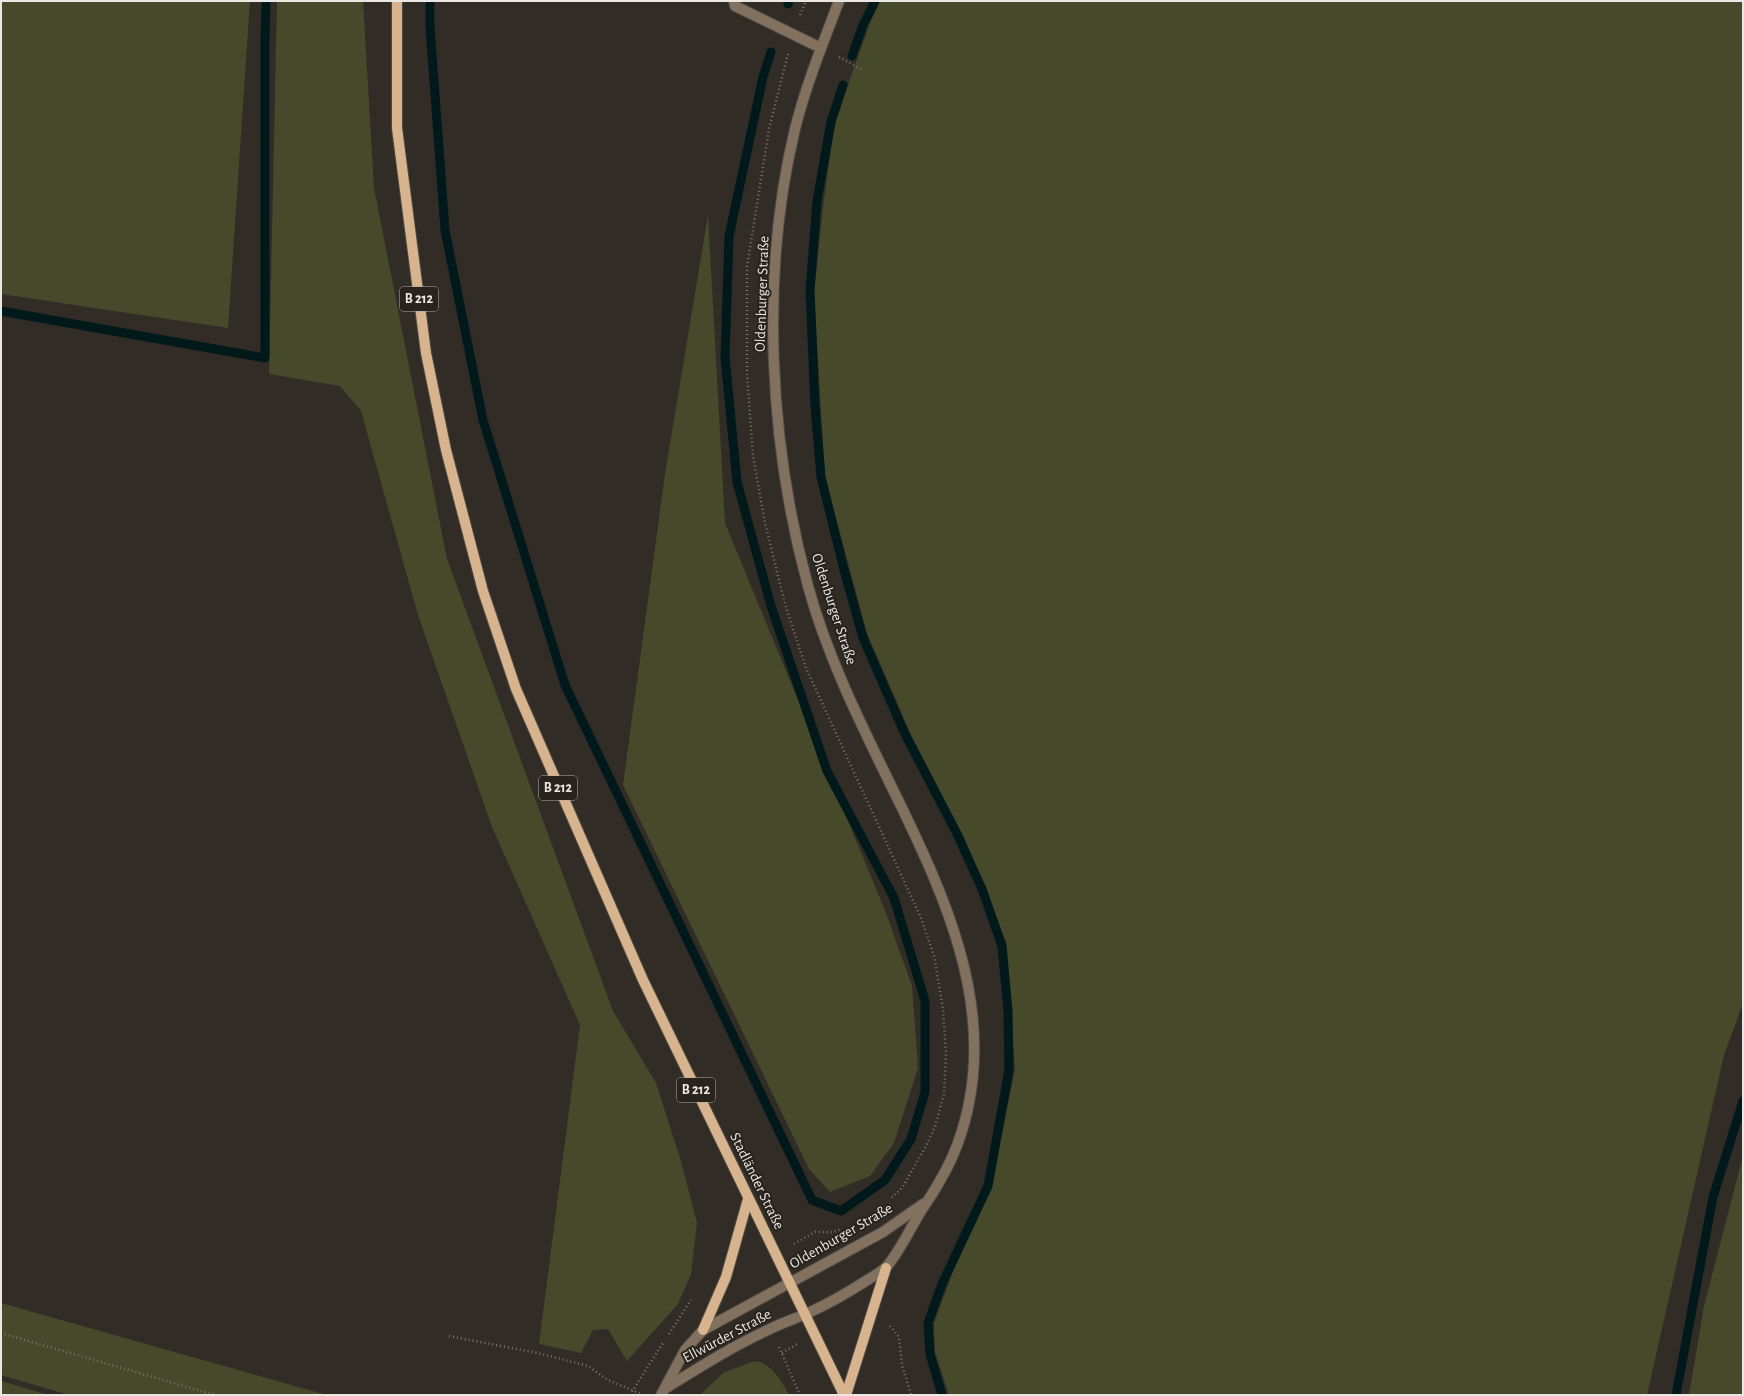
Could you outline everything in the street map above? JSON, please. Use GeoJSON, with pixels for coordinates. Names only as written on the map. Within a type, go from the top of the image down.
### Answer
{"type":"FeatureCollection","features":[{"type":"Feature","properties":{"kind":"main road","name":"Stadländer Straße"},"geometry":{"type":"LineString","coordinates":[[397,1],[397,128],[426,353],[450,464],[483,591],[516,689],[642,980],[804,1315],[845,1395]]}},
{"type":"Feature","properties":{"kind":"main road"},"geometry":{"type":"LineString","coordinates":[[703,1330],[726,1277],[748,1199]]}},
{"type":"Feature","properties":{"kind":"main road","name":"B 212"},"geometry":{"type":"LineString","coordinates":[[845,1395],[886,1268]]}},
{"type":"Feature","properties":{"kind":"street"},"geometry":{"type":"LineString","coordinates":[[734,1],[735,6],[821,48]]}},
{"type":"Feature","properties":{"kind":"street","name":"Oldenburger Straße"},"geometry":{"type":"LineString","coordinates":[[804,1315],[846,1294],[886,1268],[943,1177],[958,1143],[969,1102],[973,1064],[973,1028],[970,994],[954,929],[920,846],[856,712],[828,648],[808,588],[791,515],[783,465],[776,399],[774,331],[776,269],[782,205],[795,128],[821,48],[839,1]]}},
{"type":"Feature","properties":{"kind":"street","name":"Oldenburger Straße"},"geometry":{"type":"LineString","coordinates":[[789,1283],[883,1232],[928,1200]]}},
{"type":"Feature","properties":{"kind":"street","name":"Ellwürder Straße"},"geometry":{"type":"LineString","coordinates":[[664,1392],[685,1350],[703,1330],[789,1283]]}},
{"type":"Feature","properties":{"kind":"street","name":"Ellwürder Straße"},"geometry":{"type":"LineString","coordinates":[[664,1392],[719,1354],[771,1328],[804,1315]]}},
{"type":"Feature","properties":{"kind":"path"},"geometry":{"type":"LineString","coordinates":[[815,1232],[832,1232]]}},
{"type":"Feature","properties":{"kind":"path"},"geometry":{"type":"LineString","coordinates":[[1,1333],[216,1395]]}},
{"type":"Feature","properties":{"kind":"path"},"geometry":{"type":"LineString","coordinates":[[449,1336],[538,1353],[588,1366],[608,1380],[643,1395]]}},
{"type":"Feature","properties":{"kind":"green space"},"geometry":{"type":"Polygon","coordinates":[[[1,1],[250,1],[228,328],[1,294],[1,1]]]}},
{"type":"Feature","properties":{"kind":"green space"},"geometry":{"type":"Polygon","coordinates":[[[277,1],[363,1],[374,188],[447,559],[613,1011],[656,1083],[681,1161],[697,1223],[691,1274],[678,1304],[627,1361],[608,1329],[593,1330],[581,1353],[539,1344],[580,1025],[492,827],[418,615],[361,411],[340,386],[269,374],[277,1]]]}},
{"type":"Feature","properties":{"kind":"green space"},"geometry":{"type":"Polygon","coordinates":[[[880,1],[1743,1],[1743,1003],[1724,1055],[1647,1395],[949,1395],[935,1352],[934,1323],[962,1247],[991,1187],[1015,1070],[1006,942],[964,837],[912,737],[867,633],[825,477],[814,293],[824,199],[835,121],[870,23],[880,1]]]}},
{"type":"Feature","properties":{"kind":"green space"},"geometry":{"type":"Polygon","coordinates":[[[708,215],[725,523],[886,913],[912,986],[918,1068],[894,1143],[870,1176],[830,1192],[809,1169],[623,785],[665,474],[708,215]]]}},
{"type":"Feature","properties":{"kind":"green space"},"geometry":{"type":"Polygon","coordinates":[[[1743,1156],[1743,1395],[1689,1395],[1704,1306],[1743,1156]]]}},
{"type":"Feature","properties":{"kind":"green space"},"geometry":{"type":"Polygon","coordinates":[[[1,1303],[327,1395],[69,1395],[1,1375],[1,1303]]]}},
{"type":"Feature","properties":{"kind":"green space"},"geometry":{"type":"Polygon","coordinates":[[[754,1361],[761,1362],[771,1369],[776,1374],[789,1395],[700,1395],[723,1373],[754,1361]]]}},
{"type":"Feature","properties":{"kind":"green space"},"geometry":{"type":"Polygon","coordinates":[[[1,1381],[48,1395],[1,1395],[1,1381]]]}},
{"type":"Feature","properties":{"kind":"waterway"},"geometry":{"type":"LineString","coordinates":[[1,311],[265,358],[266,1]]}},
{"type":"Feature","properties":{"kind":"waterway"},"geometry":{"type":"LineString","coordinates":[[430,1],[430,27],[445,230],[483,420],[565,685],[812,1200],[841,1211],[885,1180],[911,1139],[925,1092],[925,1001],[894,898],[827,771],[771,606],[737,482],[725,357],[729,236],[763,77],[771,52]]}},
{"type":"Feature","properties":{"kind":"waterway"},"geometry":{"type":"LineString","coordinates":[[852,56],[863,25],[875,1]]}},
{"type":"Feature","properties":{"kind":"waterway"},"geometry":{"type":"LineString","coordinates":[[843,85],[831,122],[817,201],[810,290],[815,406],[821,477],[863,638],[904,732],[957,834],[982,889],[1002,946],[1008,1011],[1009,1070],[988,1186],[942,1284],[928,1323],[930,1354],[942,1395]]}},
{"type":"Feature","properties":{"kind":"waterway"},"geometry":{"type":"LineString","coordinates":[[1676,1395],[1713,1197],[1743,1101]]}}]}
